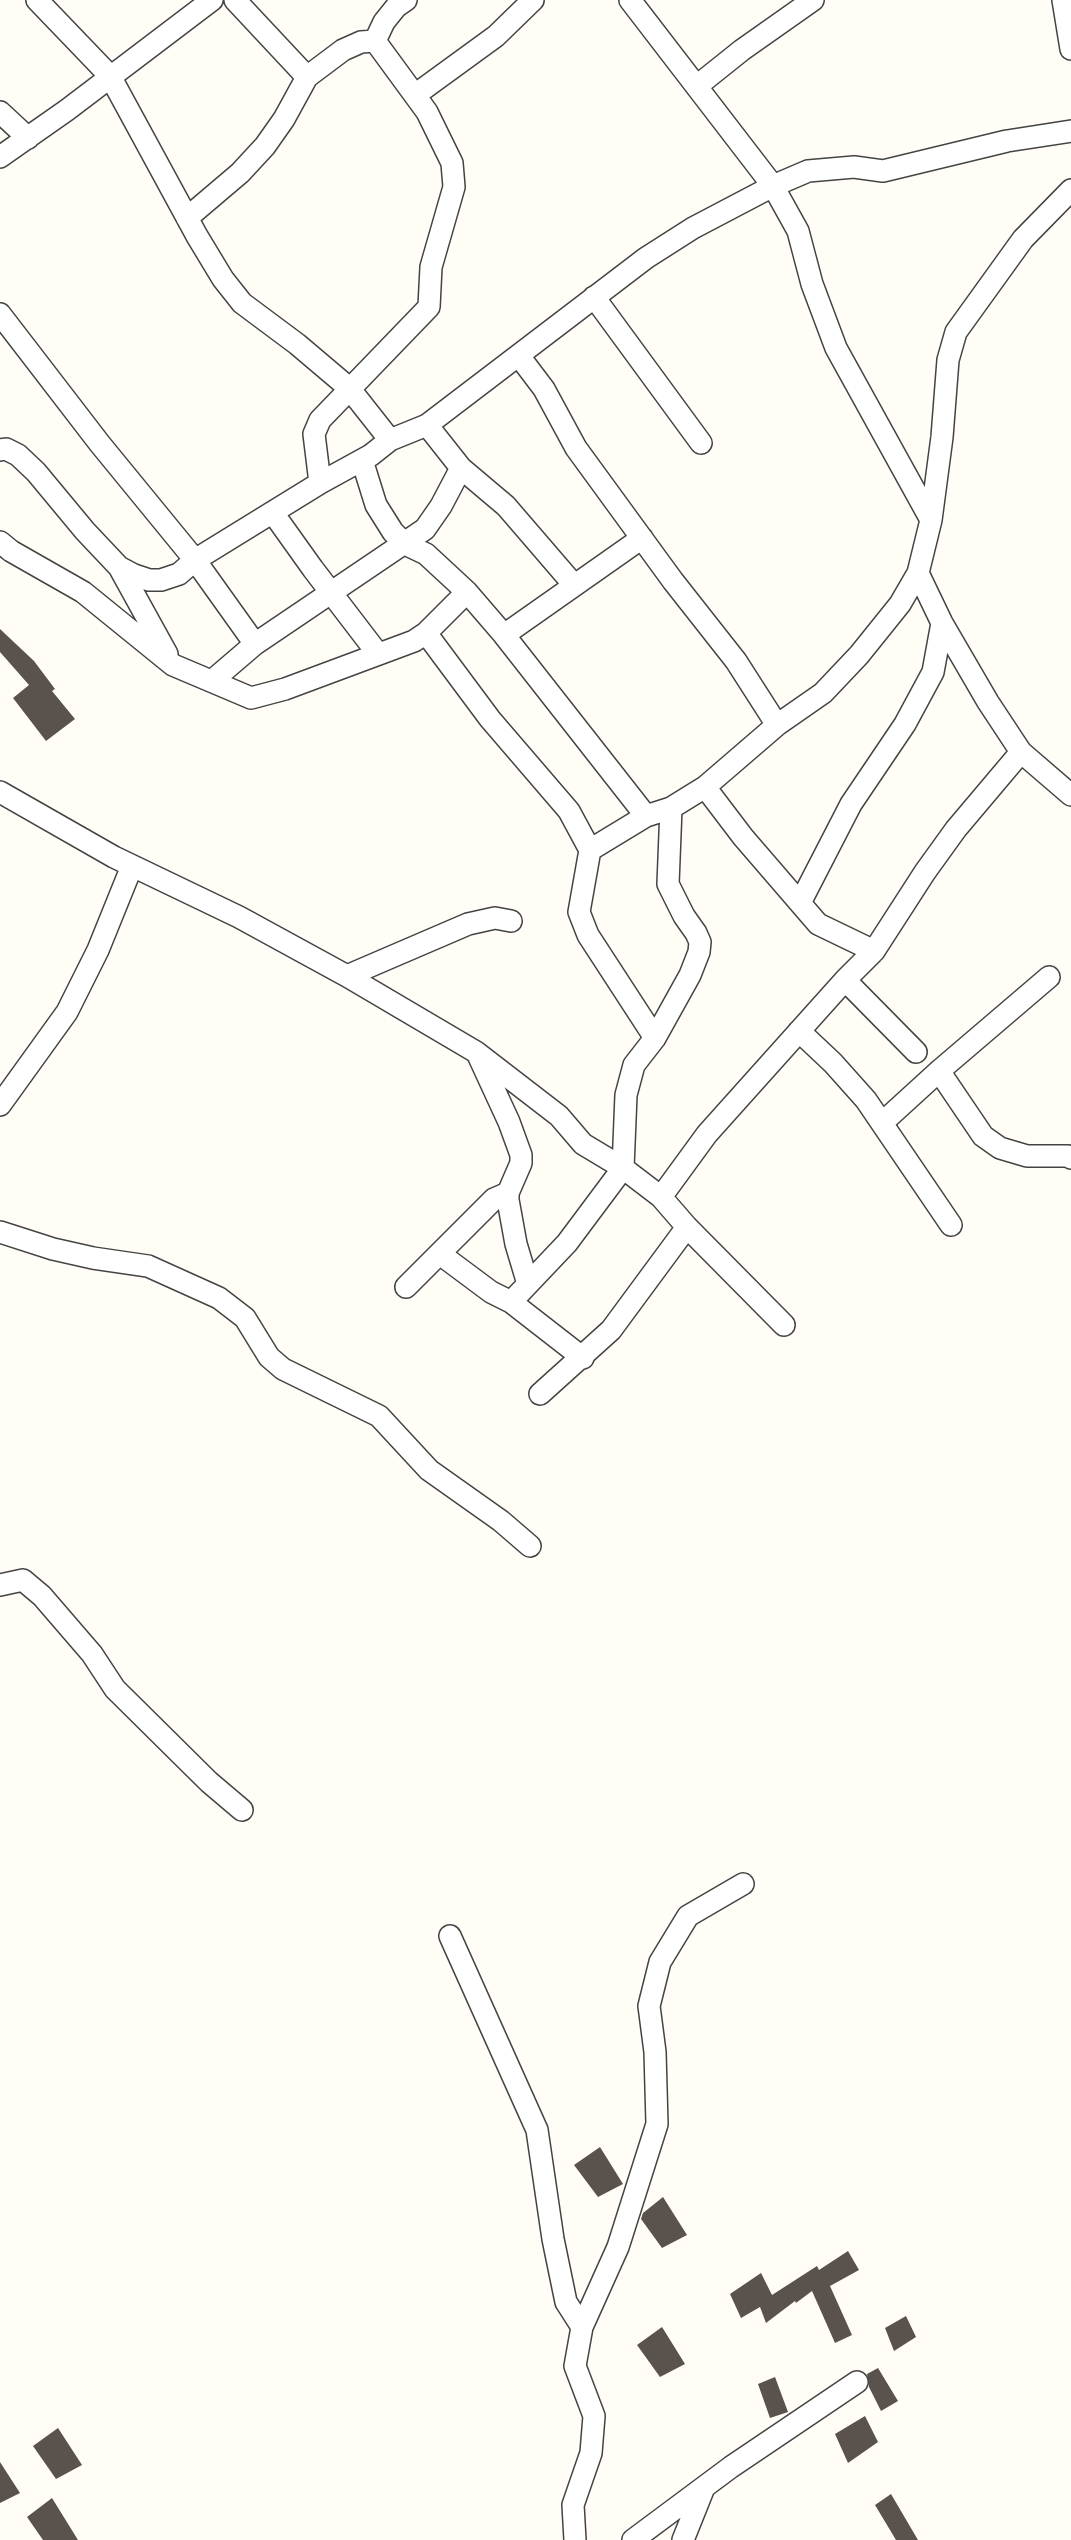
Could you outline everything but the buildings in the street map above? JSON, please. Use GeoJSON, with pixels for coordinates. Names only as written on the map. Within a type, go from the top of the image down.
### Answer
{"type":"FeatureCollection","features":[{"type":"Feature","properties":{"kind":"street"},"geometry":{"type":"LineString","coordinates":[[37,0],[110,76],[187,218],[223,279],[242,303],[297,344],[349,388],[390,440]]}},
{"type":"Feature","properties":{"kind":"street"},"geometry":{"type":"LineString","coordinates":[[0,157],[212,0]]}},
{"type":"Feature","properties":{"kind":"street"},"geometry":{"type":"LineString","coordinates":[[235,0],[307,77]]}},
{"type":"Feature","properties":{"kind":"street"},"geometry":{"type":"LineString","coordinates":[[376,41],[384,22],[396,7],[406,0]]}},
{"type":"Feature","properties":{"kind":"street"},"geometry":{"type":"LineString","coordinates":[[415,96],[496,36],[533,0]]}},
{"type":"Feature","properties":{"kind":"street"},"geometry":{"type":"LineString","coordinates":[[630,0],[773,186],[797,231],[812,284],[836,348],[931,520]]}},
{"type":"Feature","properties":{"kind":"street"},"geometry":{"type":"LineString","coordinates":[[697,86],[742,50],[813,0]]}},
{"type":"Feature","properties":{"kind":"street"},"geometry":{"type":"LineString","coordinates":[[1063,0],[1071,49]]}},
{"type":"Feature","properties":{"kind":"street"},"geometry":{"type":"LineString","coordinates":[[187,218],[240,173],[265,146],[284,119],[307,77],[343,50],[361,42],[376,41]]}},
{"type":"Feature","properties":{"kind":"street"},"geometry":{"type":"LineString","coordinates":[[320,482],[314,434],[320,419],[429,307],[431,267],[454,187],[452,163],[427,112],[376,41]]}},
{"type":"Feature","properties":{"kind":"street"},"geometry":{"type":"LineString","coordinates":[[0,112],[28,138]]}},
{"type":"Feature","properties":{"kind":"street"},"geometry":{"type":"LineString","coordinates":[[119,567],[141,578],[161,580],[179,574],[195,560],[320,482],[362,460],[390,440],[427,425],[646,258],[693,228],[773,186],[808,171],[853,167],[883,171],[1007,141],[1071,131]]}},
{"type":"Feature","properties":{"kind":"street"},"geometry":{"type":"LineString","coordinates":[[590,850],[646,816],[671,808],[705,787],[777,725],[823,694],[900,604],[918,573],[931,520],[942,437],[947,360],[956,332],[1023,239],[1071,190]]}},
{"type":"Feature","properties":{"kind":"street"},"geometry":{"type":"LineString","coordinates":[[594,297],[701,443]]}},
{"type":"Feature","properties":{"kind":"street"},"geometry":{"type":"LineString","coordinates":[[0,314],[100,444],[195,560],[255,644]]}},
{"type":"Feature","properties":{"kind":"street"},"geometry":{"type":"LineString","coordinates":[[519,356],[544,389],[576,448],[736,661],[777,725]]}},
{"type":"Feature","properties":{"kind":"street"},"geometry":{"type":"LineString","coordinates":[[427,425],[461,468],[506,506],[573,585]]}},
{"type":"Feature","properties":{"kind":"street"},"geometry":{"type":"LineString","coordinates":[[0,450],[6,449],[18,455],[36,472],[119,567],[173,665]]}},
{"type":"Feature","properties":{"kind":"street"},"geometry":{"type":"LineString","coordinates":[[362,460],[376,505],[385,522],[405,544],[426,554],[467,592],[646,816]]}},
{"type":"Feature","properties":{"kind":"street"},"geometry":{"type":"LineString","coordinates":[[213,680],[255,644],[425,529],[461,468]]}},
{"type":"Feature","properties":{"kind":"street"},"geometry":{"type":"LineString","coordinates":[[273,513],[378,654]]}},
{"type":"Feature","properties":{"kind":"street"},"geometry":{"type":"LineString","coordinates":[[504,635],[642,538]]}},
{"type":"Feature","properties":{"kind":"street"},"geometry":{"type":"LineString","coordinates":[[0,542],[83,592],[173,665],[213,680],[247,697],[285,689],[414,641],[426,633],[467,592]]}},
{"type":"Feature","properties":{"kind":"street"},"geometry":{"type":"LineString","coordinates":[[918,573],[942,623],[1021,752],[1071,795]]}},
{"type":"Feature","properties":{"kind":"street"},"geometry":{"type":"LineString","coordinates":[[800,903],[851,804],[905,724],[933,671],[942,623]]}},
{"type":"Feature","properties":{"kind":"street"},"geometry":{"type":"LineString","coordinates":[[426,633],[490,719],[569,811],[590,850],[579,912],[587,935],[654,1038]]}},
{"type":"Feature","properties":{"kind":"street"},"geometry":{"type":"LineString","coordinates":[[662,1196],[707,1134],[845,979],[874,951],[956,829],[1021,752]]}},
{"type":"Feature","properties":{"kind":"street"},"geometry":{"type":"LineString","coordinates":[[705,787],[818,924],[874,951]]}},
{"type":"Feature","properties":{"kind":"street"},"geometry":{"type":"LineString","coordinates":[[0,793],[132,866],[239,917],[347,976],[476,1052],[559,1116],[583,1144],[662,1196],[687,1227],[784,1325]]}},
{"type":"Feature","properties":{"kind":"street"},"geometry":{"type":"LineString","coordinates":[[511,1302],[568,1243],[623,1168],[626,1095],[634,1065],[654,1038],[690,975],[699,952],[701,942],[668,884],[671,808]]}},
{"type":"Feature","properties":{"kind":"street"},"geometry":{"type":"LineString","coordinates":[[0,1105],[67,1012],[98,950],[132,866]]}},
{"type":"Feature","properties":{"kind":"street"},"geometry":{"type":"LineString","coordinates":[[347,976],[441,933],[495,918],[511,921]]}},
{"type":"Feature","properties":{"kind":"street"},"geometry":{"type":"LineString","coordinates":[[882,1123],[1049,977]]}},
{"type":"Feature","properties":{"kind":"street"},"geometry":{"type":"LineString","coordinates":[[845,979],[916,1052]]}},
{"type":"Feature","properties":{"kind":"street"},"geometry":{"type":"LineString","coordinates":[[799,1031],[866,1100],[951,1225]]}},
{"type":"Feature","properties":{"kind":"street"},"geometry":{"type":"LineString","coordinates":[[476,1052],[521,1154],[521,1163],[508,1193],[516,1244],[528,1284]]}},
{"type":"Feature","properties":{"kind":"street"},"geometry":{"type":"LineString","coordinates":[[939,1071],[983,1136],[1000,1148],[1027,1156],[1071,1158]]}},
{"type":"Feature","properties":{"kind":"street"},"geometry":{"type":"LineString","coordinates":[[406,1287],[494,1199],[508,1193]]}},
{"type":"Feature","properties":{"kind":"street"},"geometry":{"type":"LineString","coordinates":[[540,1395],[611,1331],[687,1227]]}},
{"type":"Feature","properties":{"kind":"street"},"geometry":{"type":"LineString","coordinates":[[0,1232],[79,1255],[149,1266],[219,1298],[245,1318],[269,1357],[276,1363],[337,1397],[379,1416],[429,1470],[501,1521],[530,1546]]}},
{"type":"Feature","properties":{"kind":"street"},"geometry":{"type":"LineString","coordinates":[[440,1254],[491,1292],[511,1302],[583,1358]]}},
{"type":"Feature","properties":{"kind":"street"},"geometry":{"type":"LineString","coordinates":[[0,1585],[23,1580],[43,1596],[92,1654],[115,1689],[209,1782],[242,1810]]}},
{"type":"Feature","properties":{"kind":"street"},"geometry":{"type":"LineString","coordinates":[[576,2540],[573,2505],[591,2454],[594,2416],[575,2367],[582,2327],[618,2248],[657,2124],[655,2052],[649,2006],[660,1962],[688,1916],[743,1884]]}},
{"type":"Feature","properties":{"kind":"street"},"geometry":{"type":"LineString","coordinates":[[450,1936],[537,2130],[553,2239],[566,2302],[582,2327]]}},
{"type":"Feature","properties":{"kind":"street"},"geometry":{"type":"LineString","coordinates":[[633,2540],[731,2467],[858,2382]]}},
{"type":"Feature","properties":{"kind":"street"},"geometry":{"type":"LineString","coordinates":[[683,2540],[703,2490]]}}]}
